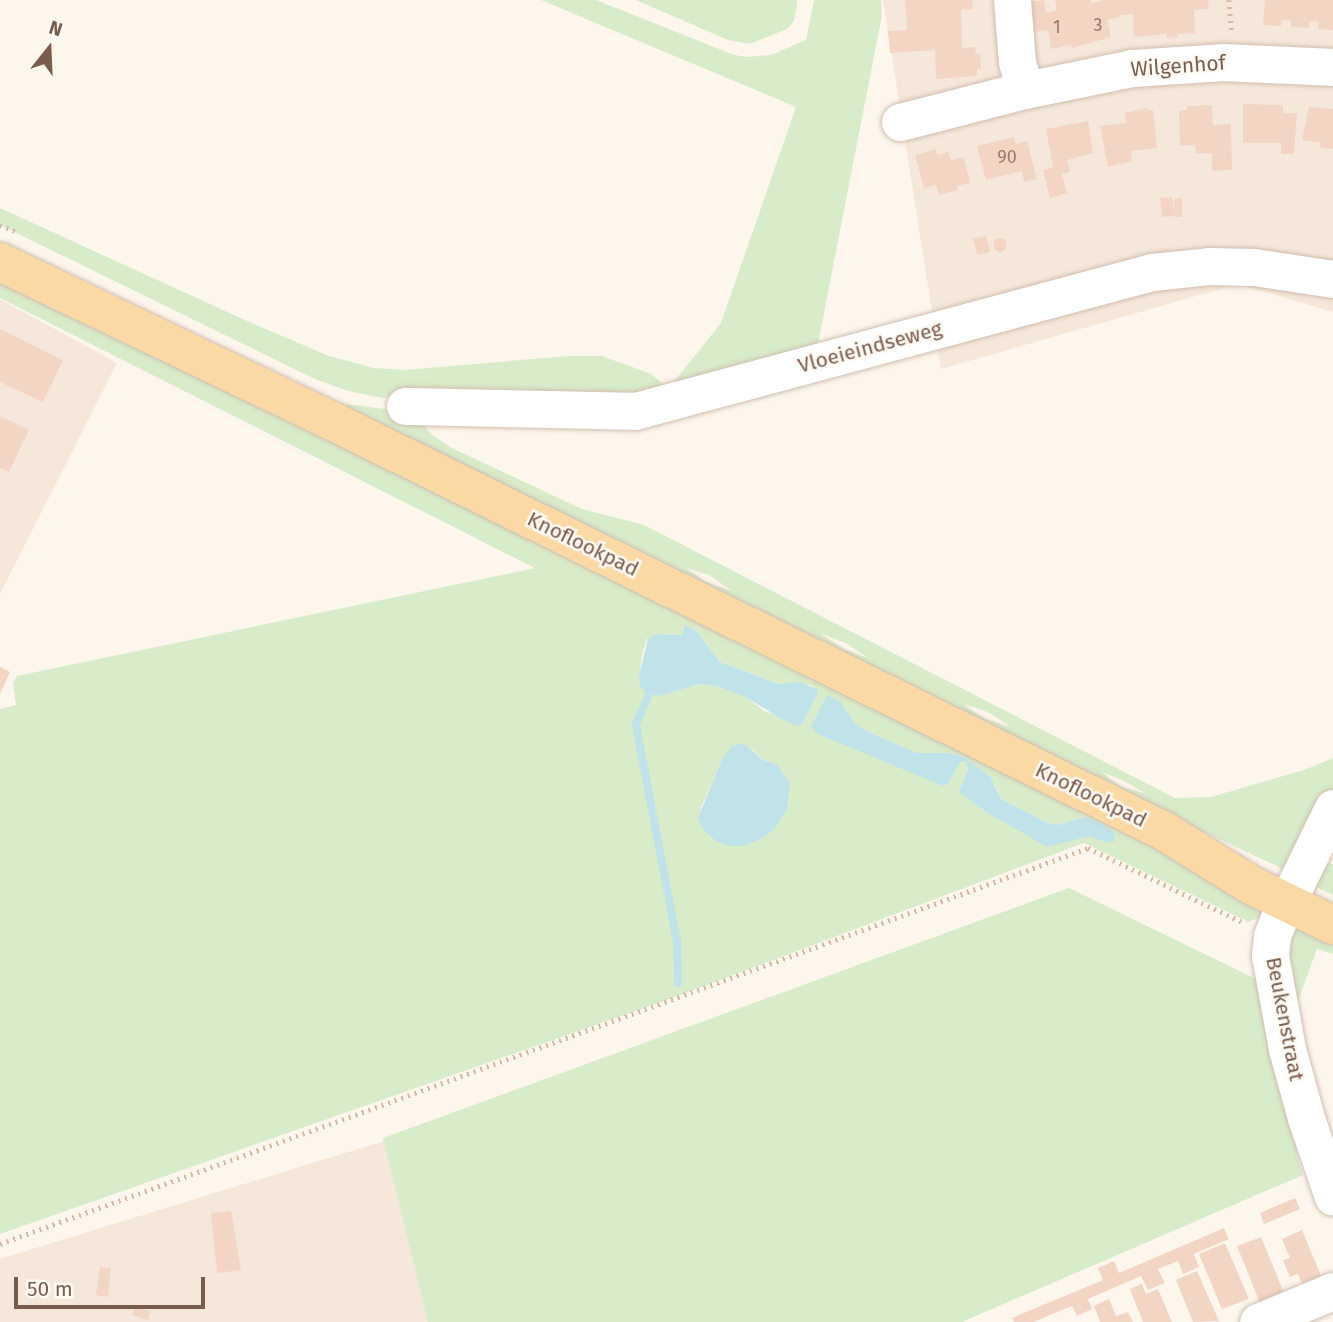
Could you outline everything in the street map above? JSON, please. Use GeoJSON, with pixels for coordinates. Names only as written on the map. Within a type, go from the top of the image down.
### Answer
{"type":"FeatureCollection","features":[{"type":"Feature","properties":{"kind":"main road","name":"Knoflookpad"},"geometry":{"type":"LineString","coordinates":[[0,262],[332,421],[1164,831],[1285,908],[1333,925]]}},
{"type":"Feature","properties":{"kind":"main road","name":"Knoflookpad"},"geometry":{"type":"LineString","coordinates":[[1285,908],[1333,902]]}},
{"type":"Feature","properties":{"kind":"street"},"geometry":{"type":"LineString","coordinates":[[1012,0],[1017,62],[1025,90]]}},
{"type":"Feature","properties":{"kind":"street","name":"Wilgenhof"},"geometry":{"type":"LineString","coordinates":[[900,122],[1025,90],[1132,68],[1224,62],[1333,67]]}},
{"type":"Feature","properties":{"kind":"street","name":"Vloeieindseweg"},"geometry":{"type":"LineString","coordinates":[[405,406],[635,411],[1152,272],[1209,266],[1254,267],[1333,279]]}},
{"type":"Feature","properties":{"kind":"street","name":"Beukenstraat"},"geometry":{"type":"LineString","coordinates":[[1333,808],[1285,908],[1270,955],[1287,1049],[1306,1118],[1333,1197]]}},
{"type":"Feature","properties":{"kind":"street"},"geometry":{"type":"LineString","coordinates":[[1258,1322],[1333,1290]]}},
{"type":"Feature","properties":{"kind":"path"},"geometry":{"type":"LineString","coordinates":[[0,1244],[1088,848],[1285,908]]}},
{"type":"Feature","properties":{"kind":"shaded area"},"geometry":{"type":"Polygon","coordinates":[[[883,0],[1333,0],[1333,312],[1238,284],[941,369],[883,0]]]}},
{"type":"Feature","properties":{"kind":"shaded area"},"geometry":{"type":"Polygon","coordinates":[[[0,299],[117,363],[0,594],[0,299]]]}},
{"type":"Feature","properties":{"kind":"shaded area"},"geometry":{"type":"Polygon","coordinates":[[[413,1132],[437,1322],[0,1322],[0,1259],[413,1132]]]}},
{"type":"Feature","properties":{"kind":"green space"},"geometry":{"type":"Polygon","coordinates":[[[541,0],[596,0],[734,55],[747,57],[771,55],[806,40],[814,0],[881,0],[882,15],[816,354],[665,393],[721,323],[796,107],[541,0]]]}},
{"type":"Feature","properties":{"kind":"green space"},"geometry":{"type":"Polygon","coordinates":[[[636,0],[797,0],[797,5],[794,21],[787,29],[750,44],[728,40],[636,0]]]}},
{"type":"Feature","properties":{"kind":"green space"},"geometry":{"type":"Polygon","coordinates":[[[0,208],[329,356],[374,368],[404,370],[568,356],[602,356],[651,374],[662,383],[665,393],[382,398],[348,391],[315,379],[0,225],[0,208]]]}},
{"type":"Feature","properties":{"kind":"green space"},"geometry":{"type":"Polygon","coordinates":[[[0,277],[1272,905],[1263,915],[1249,922],[1084,843],[664,1001],[0,1234],[0,709],[16,705],[13,683],[17,676],[535,568],[0,298],[0,277]],[[685,626],[682,635],[655,634],[647,639],[639,675],[660,696],[700,684],[716,686],[745,696],[764,711],[803,723],[817,695],[816,689],[811,685],[779,684],[720,662],[697,632],[685,626]],[[840,701],[822,705],[819,715],[911,771],[943,786],[948,784],[960,762],[965,761],[968,767],[959,792],[986,812],[1082,837],[1114,832],[1084,817],[1058,825],[1048,823],[1001,799],[995,785],[965,758],[950,753],[918,753],[868,732],[855,723],[840,701]],[[752,749],[721,761],[700,810],[776,764],[763,760],[752,749]]]}},
{"type":"Feature","properties":{"kind":"green space"},"geometry":{"type":"Polygon","coordinates":[[[347,404],[414,413],[432,435],[452,448],[582,509],[644,525],[1175,798],[1211,797],[1304,770],[1333,758],[1333,792],[1292,873],[1129,797],[343,412],[347,404]],[[686,568],[706,582],[732,591],[709,575],[686,568]],[[821,634],[844,649],[868,658],[846,643],[821,634]],[[963,704],[984,718],[1011,727],[988,712],[963,704]],[[1102,772],[1121,787],[1145,793],[1102,772]]]}},
{"type":"Feature","properties":{"kind":"green space"},"geometry":{"type":"Polygon","coordinates":[[[1319,858],[1333,865],[1333,895],[1308,883],[1319,858]]]}},
{"type":"Feature","properties":{"kind":"green space"},"geometry":{"type":"Polygon","coordinates":[[[1069,888],[1262,982],[1288,1089],[1297,1156],[1303,1175],[962,1322],[428,1322],[383,1138],[1069,888]]]}},
{"type":"Feature","properties":{"kind":"green space"},"geometry":{"type":"Polygon","coordinates":[[[1295,916],[1333,934],[1333,954],[1317,949],[1292,1017],[1282,968],[1295,916]]]}},
{"type":"Feature","properties":{"kind":"water"},"geometry":{"type":"Polygon","coordinates":[[[685,625],[697,632],[720,662],[779,684],[800,682],[817,689],[817,695],[803,723],[798,726],[783,720],[744,696],[716,686],[700,684],[660,696],[646,693],[640,686],[639,675],[648,639],[655,634],[682,635],[685,625]]]}},
{"type":"Feature","properties":{"kind":"water"},"geometry":{"type":"Polygon","coordinates":[[[827,695],[840,701],[855,723],[868,732],[918,753],[950,753],[965,758],[990,776],[1001,799],[1048,823],[1058,825],[1084,817],[1114,832],[1115,841],[1108,843],[1089,836],[1047,847],[986,812],[959,792],[968,768],[965,761],[960,762],[948,784],[943,786],[818,734],[811,726],[827,695]]]}},
{"type":"Feature","properties":{"kind":"water"},"geometry":{"type":"Polygon","coordinates":[[[746,745],[763,760],[776,764],[790,783],[787,809],[776,827],[763,838],[744,846],[729,846],[716,841],[704,831],[698,818],[721,761],[732,746],[746,745]]]}},
{"type":"Feature","properties":{"kind":"building"},"geometry":{"type":"Polygon","coordinates":[[[905,0],[972,0],[973,9],[961,10],[962,48],[975,47],[976,54],[980,54],[981,69],[977,69],[977,76],[936,79],[935,50],[890,53],[888,31],[907,30],[905,0]]]}},
{"type":"Feature","properties":{"kind":"building"},"geometry":{"type":"Polygon","coordinates":[[[1044,0],[1046,13],[1057,10],[1055,0],[1091,0],[1091,4],[1103,0],[1208,0],[1209,9],[1194,10],[1195,33],[1167,38],[1167,34],[1134,37],[1133,14],[1120,15],[1107,20],[1111,37],[1072,48],[1071,45],[1051,49],[1048,30],[1033,32],[1027,2],[1044,0]]]}},
{"type":"Feature","properties":{"kind":"building"},"geometry":{"type":"Polygon","coordinates":[[[1265,0],[1333,0],[1333,30],[1318,29],[1319,22],[1309,21],[1309,28],[1291,27],[1291,20],[1282,20],[1281,26],[1263,25],[1265,0]]]}},
{"type":"Feature","properties":{"kind":"building"},"geometry":{"type":"Polygon","coordinates":[[[1243,104],[1283,105],[1283,113],[1297,113],[1294,154],[1281,154],[1281,143],[1243,143],[1243,104]]]}},
{"type":"Feature","properties":{"kind":"building"},"geometry":{"type":"Polygon","coordinates":[[[1212,105],[1213,125],[1231,124],[1232,170],[1212,171],[1212,153],[1196,153],[1195,145],[1180,145],[1179,111],[1187,110],[1187,106],[1212,105]]]}},
{"type":"Feature","properties":{"kind":"building"},"geometry":{"type":"Polygon","coordinates":[[[1309,107],[1333,109],[1333,149],[1320,148],[1321,143],[1302,140],[1309,107]]]}},
{"type":"Feature","properties":{"kind":"building"},"geometry":{"type":"Polygon","coordinates":[[[1147,108],[1153,110],[1157,148],[1131,151],[1132,161],[1108,167],[1100,126],[1126,123],[1125,113],[1147,108]]]}},
{"type":"Feature","properties":{"kind":"building"},"geometry":{"type":"Polygon","coordinates":[[[1088,121],[1093,153],[1067,160],[1070,172],[1062,174],[1067,193],[1050,198],[1043,170],[1053,167],[1046,129],[1088,121]]]}},
{"type":"Feature","properties":{"kind":"building"},"geometry":{"type":"Polygon","coordinates":[[[1014,137],[1016,144],[1027,141],[1037,179],[1024,182],[1022,171],[986,180],[977,146],[1014,137]]]}},
{"type":"Feature","properties":{"kind":"building"},"geometry":{"type":"Polygon","coordinates":[[[936,149],[937,155],[948,152],[951,160],[964,157],[970,183],[957,186],[958,190],[939,195],[936,185],[924,188],[915,155],[936,149]]]}},
{"type":"Feature","properties":{"kind":"building"},"geometry":{"type":"Polygon","coordinates":[[[1172,197],[1175,216],[1162,217],[1160,198],[1172,197]]]}},
{"type":"Feature","properties":{"kind":"building"},"geometry":{"type":"Polygon","coordinates":[[[1182,198],[1182,217],[1175,217],[1174,199],[1182,198]]]}},
{"type":"Feature","properties":{"kind":"building"},"geometry":{"type":"Polygon","coordinates":[[[986,236],[990,252],[977,255],[973,239],[986,236]]]}},
{"type":"Feature","properties":{"kind":"building"},"geometry":{"type":"Polygon","coordinates":[[[1000,238],[1005,240],[1005,250],[1000,252],[995,250],[993,245],[995,240],[1000,238]]]}},
{"type":"Feature","properties":{"kind":"building"},"geometry":{"type":"Polygon","coordinates":[[[0,329],[63,360],[43,402],[0,382],[0,329]]]}},
{"type":"Feature","properties":{"kind":"building"},"geometry":{"type":"Polygon","coordinates":[[[0,416],[29,430],[9,472],[0,468],[0,416]]]}},
{"type":"Feature","properties":{"kind":"building"},"geometry":{"type":"Polygon","coordinates":[[[0,667],[10,672],[0,694],[0,667]]]}},
{"type":"Feature","properties":{"kind":"building"},"geometry":{"type":"Polygon","coordinates":[[[1295,1198],[1300,1209],[1264,1224],[1260,1213],[1295,1198]]]}},
{"type":"Feature","properties":{"kind":"building"},"geometry":{"type":"Polygon","coordinates":[[[231,1211],[241,1270],[217,1273],[211,1213],[231,1211]]]}},
{"type":"Feature","properties":{"kind":"building"},"geometry":{"type":"Polygon","coordinates":[[[1224,1228],[1229,1239],[1194,1254],[1199,1267],[1183,1274],[1178,1261],[1158,1269],[1165,1283],[1148,1290],[1141,1276],[1088,1299],[1092,1309],[1077,1316],[1072,1306],[1033,1322],[1014,1322],[1012,1318],[1103,1280],[1098,1268],[1114,1261],[1119,1273],[1224,1228]]]}},
{"type":"Feature","properties":{"kind":"building"},"geometry":{"type":"Polygon","coordinates":[[[1302,1230],[1321,1276],[1302,1284],[1298,1274],[1290,1277],[1283,1260],[1290,1258],[1282,1239],[1302,1230]]]}},
{"type":"Feature","properties":{"kind":"building"},"geometry":{"type":"Polygon","coordinates":[[[1261,1237],[1284,1293],[1260,1303],[1237,1246],[1261,1237]]]}},
{"type":"Feature","properties":{"kind":"building"},"geometry":{"type":"Polygon","coordinates":[[[1225,1243],[1249,1299],[1222,1309],[1199,1254],[1225,1243]]]}},
{"type":"Feature","properties":{"kind":"building"},"geometry":{"type":"Polygon","coordinates":[[[100,1267],[111,1268],[108,1297],[96,1295],[100,1267]]]}},
{"type":"Feature","properties":{"kind":"building"},"geometry":{"type":"Polygon","coordinates":[[[1197,1271],[1219,1321],[1193,1322],[1176,1280],[1197,1271]]]}},
{"type":"Feature","properties":{"kind":"building"},"geometry":{"type":"Polygon","coordinates":[[[1142,1284],[1146,1294],[1158,1289],[1172,1322],[1143,1322],[1130,1289],[1142,1284]]]}},
{"type":"Feature","properties":{"kind":"building"},"geometry":{"type":"Polygon","coordinates":[[[1109,1299],[1116,1316],[1128,1312],[1133,1322],[1100,1322],[1094,1306],[1109,1299]]]}},
{"type":"Feature","properties":{"kind":"building"},"geometry":{"type":"Polygon","coordinates":[[[135,1307],[150,1311],[148,1320],[132,1315],[135,1307]]]}},
{"type":"Feature","properties":{"kind":"waterway"},"geometry":{"type":"LineString","coordinates":[[649,694],[636,725],[677,941],[678,983]]}}]}
